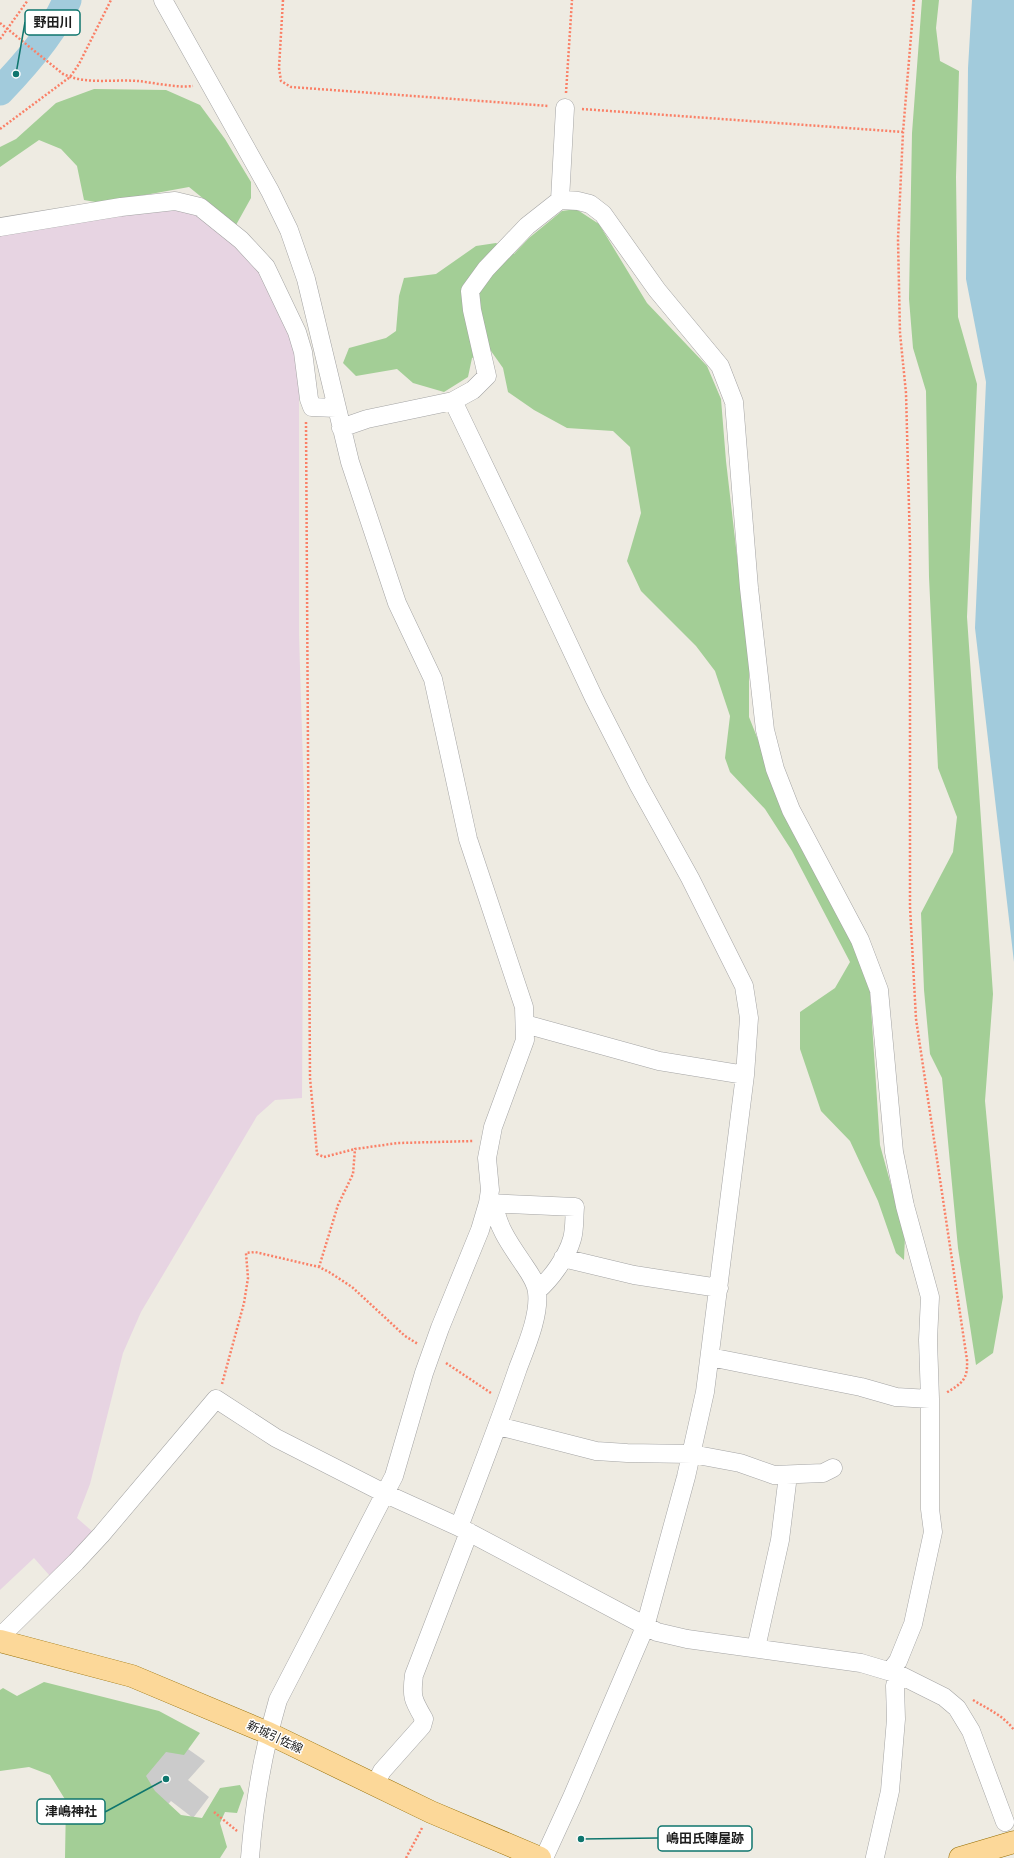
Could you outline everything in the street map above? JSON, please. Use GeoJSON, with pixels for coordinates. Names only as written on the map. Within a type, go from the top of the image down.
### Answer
{"type":"FeatureCollection","features":[{"type":"Feature","properties":{"kind":"main road","name":"新城引佐線"},"geometry":{"type":"LineString","coordinates":[[0,1641],[132,1676],[268,1733],[431,1812],[540,1858]]}},
{"type":"Feature","properties":{"kind":"main road"},"geometry":{"type":"LineString","coordinates":[[960,1858],[1014,1842]]}},
{"type":"Feature","properties":{"kind":"street"},"geometry":{"type":"LineString","coordinates":[[163,0],[270,191],[289,230],[306,278],[341,428],[397,603],[433,679],[468,839],[524,1007],[525,1040],[493,1127],[487,1158],[491,1203],[505,1237],[532,1277],[537,1291],[537,1304],[531,1333],[414,1674],[412,1690],[413,1701],[424,1719],[422,1726],[382,1771],[375,1785]]}},
{"type":"Feature","properties":{"kind":"street"},"geometry":{"type":"LineString","coordinates":[[560,200],[566,108]]}},
{"type":"Feature","properties":{"kind":"street"},"geometry":{"type":"LineString","coordinates":[[341,428],[367,419],[453,401],[473,390],[487,376],[472,310],[470,291],[486,269],[527,226],[560,200],[578,201],[590,204],[603,214],[657,290],[720,366],[734,402],[749,588],[765,730],[775,769],[791,810],[860,940],[879,990],[894,1152],[905,1206],[930,1297],[928,1340],[930,1399],[930,1509],[933,1532],[913,1624],[894,1673],[896,1719],[890,1791],[875,1857]]}},
{"type":"Feature","properties":{"kind":"street"},"geometry":{"type":"LineString","coordinates":[[0,227],[121,207],[175,202],[200,208],[241,240],[266,268],[297,332],[303,352],[308,392],[312,407],[336,408]]}},
{"type":"Feature","properties":{"kind":"street"},"geometry":{"type":"LineString","coordinates":[[453,401],[594,698],[639,786],[690,878],[744,986],[749,1018],[745,1075],[710,1357],[705,1392],[692,1454],[645,1626],[572,1797],[544,1858]]}},
{"type":"Feature","properties":{"kind":"street"},"geometry":{"type":"LineString","coordinates":[[525,1024],[659,1061],[745,1075]]}},
{"type":"Feature","properties":{"kind":"street"},"geometry":{"type":"LineString","coordinates":[[491,1203],[575,1208],[572,1239],[563,1258],[544,1285],[537,1291]]}},
{"type":"Feature","properties":{"kind":"street"},"geometry":{"type":"LineString","coordinates":[[250,1850],[268,1733],[278,1700],[394,1476],[431,1353],[491,1203]]}},
{"type":"Feature","properties":{"kind":"street"},"geometry":{"type":"LineString","coordinates":[[563,1258],[634,1275],[719,1288]]}},
{"type":"Feature","properties":{"kind":"street"},"geometry":{"type":"LineString","coordinates":[[710,1357],[861,1387],[896,1397],[930,1399]]}},
{"type":"Feature","properties":{"kind":"street"},"geometry":{"type":"LineString","coordinates":[[0,1637],[91,1546],[216,1399],[276,1438],[386,1494],[464,1530],[657,1632],[687,1639],[861,1663],[894,1673],[944,1697],[957,1708],[971,1732],[1005,1822]]}},
{"type":"Feature","properties":{"kind":"street"},"geometry":{"type":"LineString","coordinates":[[498,1426],[596,1451],[627,1454],[692,1454],[740,1463],[774,1475],[824,1473],[833,1468]]}},
{"type":"Feature","properties":{"kind":"street"},"geometry":{"type":"LineString","coordinates":[[756,1648],[780,1540],[788,1475]]}},
{"type":"Feature","properties":{"kind":"path"},"geometry":{"type":"LineString","coordinates":[[0,39],[28,0]]}},
{"type":"Feature","properties":{"kind":"path"},"geometry":{"type":"LineString","coordinates":[[0,129],[70,77],[86,50],[111,0]]}},
{"type":"Feature","properties":{"kind":"path"},"geometry":{"type":"LineString","coordinates":[[566,108],[572,0]]}},
{"type":"Feature","properties":{"kind":"path"},"geometry":{"type":"LineString","coordinates":[[914,0],[903,132],[898,239],[900,333],[906,393],[910,546],[910,907],[916,1019],[967,1360],[967,1372],[962,1382],[946,1393],[930,1399]]}},
{"type":"Feature","properties":{"kind":"path"},"geometry":{"type":"LineString","coordinates":[[0,23],[63,74],[70,77],[87,81],[137,81],[192,86],[206,79]]}},
{"type":"Feature","properties":{"kind":"path"},"geometry":{"type":"LineString","coordinates":[[312,407],[306,420],[305,440],[310,1078],[317,1154],[324,1156],[355,1149],[398,1144],[483,1140],[490,1141]]}},
{"type":"Feature","properties":{"kind":"path"},"geometry":{"type":"LineString","coordinates":[[319,1267],[338,1205],[353,1174],[355,1149]]}},
{"type":"Feature","properties":{"kind":"path"},"geometry":{"type":"LineString","coordinates":[[216,1399],[244,1303],[248,1278],[246,1253],[256,1252],[319,1267],[352,1287],[405,1336],[506,1403]]}},
{"type":"Feature","properties":{"kind":"path"},"geometry":{"type":"LineString","coordinates":[[968,1697],[992,1711],[1009,1724],[1014,1730]]}},
{"type":"Feature","properties":{"kind":"path"},"geometry":{"type":"LineString","coordinates":[[214,1812],[250,1850]]}},
{"type":"Feature","properties":{"kind":"path"},"geometry":{"type":"LineString","coordinates":[[406,1858],[431,1812]]}},
{"type":"Feature","properties":{"kind":"shaded area"},"geometry":{"type":"Polygon","coordinates":[[[174,208],[194,213],[221,231],[259,270],[292,334],[299,366],[299,635],[304,797],[302,1098],[275,1100],[257,1116],[141,1312],[123,1353],[90,1484],[77,1518],[93,1532],[50,1576],[34,1558],[0,1590],[0,235],[174,208]]]}},
{"type":"Feature","properties":{"kind":"shaded area"},"geometry":{"type":"Polygon","coordinates":[[[165,1733],[205,1761],[188,1780],[209,1797],[193,1818],[171,1801],[153,1820],[117,1794],[165,1733]]]}},
{"type":"Feature","properties":{"kind":"green space"},"geometry":{"type":"Polygon","coordinates":[[[922,0],[939,0],[936,28],[940,61],[959,71],[956,177],[958,317],[977,384],[967,617],[993,994],[985,1101],[1003,1297],[993,1353],[976,1365],[958,1248],[942,1078],[930,1054],[924,990],[921,913],[953,852],[957,817],[938,768],[929,577],[926,391],[913,348],[909,299],[912,133],[922,0]]]}},
{"type":"Feature","properties":{"kind":"green space"},"geometry":{"type":"Polygon","coordinates":[[[94,89],[166,90],[200,105],[225,139],[251,182],[251,198],[236,225],[189,187],[101,203],[84,200],[77,166],[61,149],[39,140],[0,167],[0,147],[16,139],[56,103],[94,89]]]}},
{"type":"Feature","properties":{"kind":"green space"},"geometry":{"type":"Polygon","coordinates":[[[576,209],[599,224],[647,303],[707,366],[721,399],[726,461],[749,660],[749,717],[794,830],[869,977],[880,1145],[905,1236],[904,1260],[896,1253],[878,1201],[850,1141],[821,1111],[800,1049],[800,1012],[835,988],[850,962],[792,851],[765,809],[730,772],[725,758],[730,716],[715,671],[696,646],[641,591],[627,561],[641,513],[630,447],[613,431],[567,428],[534,410],[508,392],[503,368],[491,351],[472,358],[468,377],[444,392],[413,383],[397,369],[356,376],[343,363],[349,348],[386,338],[396,331],[399,296],[404,278],[436,274],[476,246],[496,243],[514,254],[529,238],[562,211],[576,209]]]}},
{"type":"Feature","properties":{"kind":"green space"},"geometry":{"type":"Polygon","coordinates":[[[44,1682],[159,1711],[200,1733],[184,1755],[166,1752],[146,1776],[155,1791],[181,1815],[202,1818],[220,1788],[240,1785],[244,1793],[237,1813],[225,1812],[220,1823],[227,1847],[220,1858],[65,1858],[66,1801],[50,1775],[29,1767],[0,1771],[0,1690],[3,1688],[17,1696],[44,1682]]]}},
{"type":"Feature","properties":{"kind":"water"},"geometry":{"type":"Polygon","coordinates":[[[972,0],[1014,0],[1014,962],[975,628],[986,382],[966,279],[968,68],[972,0]]]}},
{"type":"Feature","properties":{"kind":"waterway"},"geometry":{"type":"LineString","coordinates":[[0,91],[47,36],[62,12],[67,0]]}},
{"type":"Feature","properties":{"kind":"place","name":"野田川"},"geometry":{"type":"Point","coordinates":[16,74]}},
{"type":"Feature","properties":{"kind":"place","name":"津嶋神社"},"geometry":{"type":"Point","coordinates":[166,1779]}},
{"type":"Feature","properties":{"kind":"place","name":"嶋田氏陣屋跡"},"geometry":{"type":"Point","coordinates":[581,1839]}}]}
